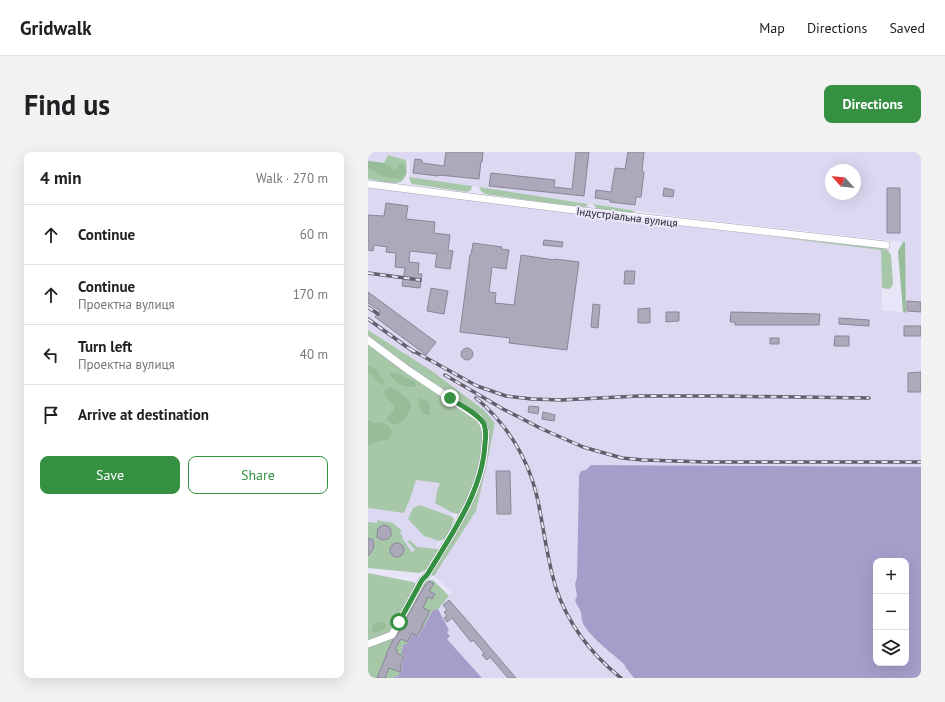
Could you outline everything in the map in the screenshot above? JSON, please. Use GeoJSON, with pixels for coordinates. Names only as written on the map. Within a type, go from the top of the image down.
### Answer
{"type":"FeatureCollection","features":[{"type":"Feature","properties":{"kind":"street","name":"Індустріальна вулиця"},"geometry":{"type":"LineString","coordinates":[[368,184],[625,216],[886,245]]}},
{"type":"Feature","properties":{"kind":"street"},"geometry":{"type":"LineString","coordinates":[[368,340],[408,370],[479,418],[484,425],[486,435],[485,454],[475,489],[468,505],[427,575],[422,580],[392,635],[368,644]]}},
{"type":"Feature","properties":{"kind":"shaded area"},"geometry":{"type":"Polygon","coordinates":[[[368,152],[921,152],[921,467],[591,465],[579,475],[577,578],[575,584],[577,596],[575,603],[580,610],[583,624],[590,634],[624,664],[634,678],[482,678],[447,639],[447,632],[449,630],[438,609],[452,592],[434,576],[476,511],[495,423],[484,410],[432,371],[368,330],[368,188],[881,250],[882,310],[906,313],[904,242],[672,216],[409,177],[410,161],[388,155],[384,163],[368,161],[368,152]]]}},
{"type":"Feature","properties":{"kind":"shaded area"},"geometry":{"type":"Polygon","coordinates":[[[480,455],[426,569],[368,564],[368,460],[480,455]]]}},
{"type":"Feature","properties":{"kind":"shaded area"},"geometry":{"type":"Polygon","coordinates":[[[591,465],[921,467],[921,678],[634,678],[624,664],[587,630],[575,601],[577,596],[575,584],[577,577],[579,475],[581,471],[586,470],[591,465]]]}},
{"type":"Feature","properties":{"kind":"shaded area"},"geometry":{"type":"Polygon","coordinates":[[[438,609],[449,630],[447,632],[450,636],[447,639],[482,678],[393,678],[394,676],[397,677],[403,668],[402,665],[405,656],[401,654],[404,644],[407,644],[413,634],[418,637],[433,610],[438,609]]]}},
{"type":"Feature","properties":{"kind":"green space"},"geometry":{"type":"Polygon","coordinates":[[[388,155],[406,160],[407,171],[404,179],[396,183],[368,179],[368,161],[384,163],[388,155]]]}},
{"type":"Feature","properties":{"kind":"green space"},"geometry":{"type":"Polygon","coordinates":[[[368,161],[384,163],[395,170],[398,168],[399,164],[404,165],[406,174],[400,179],[382,176],[368,168],[368,161]]]}},
{"type":"Feature","properties":{"kind":"green space"},"geometry":{"type":"Polygon","coordinates":[[[409,177],[472,186],[471,190],[467,192],[412,184],[409,177]]]}},
{"type":"Feature","properties":{"kind":"green space"},"geometry":{"type":"Polygon","coordinates":[[[479,187],[588,204],[586,207],[582,208],[485,194],[479,187]]]}},
{"type":"Feature","properties":{"kind":"green space"},"geometry":{"type":"Polygon","coordinates":[[[593,204],[636,211],[631,213],[600,210],[593,204]]]}},
{"type":"Feature","properties":{"kind":"green space"},"geometry":{"type":"Polygon","coordinates":[[[766,236],[882,248],[888,250],[891,255],[893,284],[891,288],[882,288],[881,250],[766,236]]]}},
{"type":"Feature","properties":{"kind":"green space"},"geometry":{"type":"Polygon","coordinates":[[[903,242],[905,242],[906,313],[903,312],[898,251],[903,242]]]}},
{"type":"Feature","properties":{"kind":"green space"},"geometry":{"type":"Polygon","coordinates":[[[368,330],[432,371],[484,410],[495,423],[476,511],[434,576],[431,575],[471,507],[477,490],[486,424],[368,338],[368,330]]]}},
{"type":"Feature","properties":{"kind":"green space"},"geometry":{"type":"Polygon","coordinates":[[[368,343],[478,420],[481,425],[483,435],[483,454],[472,488],[462,510],[458,514],[453,513],[435,503],[440,483],[416,480],[404,513],[368,508],[368,343]]]}},
{"type":"Feature","properties":{"kind":"green space"},"geometry":{"type":"Polygon","coordinates":[[[368,366],[376,369],[383,380],[385,387],[370,374],[368,374],[368,366]]]}},
{"type":"Feature","properties":{"kind":"green space"},"geometry":{"type":"Polygon","coordinates":[[[391,372],[399,374],[415,382],[416,387],[400,385],[389,374],[391,372]]]}},
{"type":"Feature","properties":{"kind":"green space"},"geometry":{"type":"Polygon","coordinates":[[[389,387],[406,398],[411,405],[410,411],[406,417],[402,422],[397,424],[392,424],[386,419],[394,409],[394,405],[387,399],[384,391],[389,387]]]}},
{"type":"Feature","properties":{"kind":"green space"},"geometry":{"type":"Polygon","coordinates":[[[419,398],[425,400],[429,404],[429,415],[423,414],[421,411],[419,398]]]}},
{"type":"Feature","properties":{"kind":"green space"},"geometry":{"type":"Polygon","coordinates":[[[368,420],[387,425],[392,431],[389,439],[376,442],[368,446],[368,420]]]}},
{"type":"Feature","properties":{"kind":"green space"},"geometry":{"type":"Polygon","coordinates":[[[420,505],[454,518],[445,538],[440,541],[424,536],[408,519],[413,508],[420,505]]]}},
{"type":"Feature","properties":{"kind":"green space"},"geometry":{"type":"Polygon","coordinates":[[[377,520],[393,523],[402,531],[400,533],[403,537],[402,538],[412,552],[415,550],[408,542],[410,540],[417,547],[438,549],[428,567],[419,573],[368,568],[368,522],[377,523],[377,520]]]}},
{"type":"Feature","properties":{"kind":"green space"},"geometry":{"type":"Polygon","coordinates":[[[368,573],[413,582],[415,583],[415,586],[392,629],[378,638],[368,641],[368,573]]]}},
{"type":"Feature","properties":{"kind":"green space"},"geometry":{"type":"Polygon","coordinates":[[[433,580],[449,596],[438,609],[433,610],[418,637],[405,656],[402,665],[403,668],[397,677],[368,678],[368,645],[395,634],[421,588],[425,582],[433,580]]]}},
{"type":"Feature","properties":{"kind":"green space"},"geometry":{"type":"Polygon","coordinates":[[[376,623],[385,623],[386,627],[372,633],[372,627],[376,623]]]}},
{"type":"Feature","properties":{"kind":"building"},"geometry":{"type":"Polygon","coordinates":[[[446,152],[483,152],[479,179],[413,173],[415,159],[422,160],[422,163],[444,166],[446,152]]]}},
{"type":"Feature","properties":{"kind":"building"},"geometry":{"type":"Polygon","coordinates":[[[576,152],[589,152],[584,196],[489,186],[491,173],[555,180],[554,187],[572,189],[576,152]]]}},
{"type":"Feature","properties":{"kind":"building"},"geometry":{"type":"Polygon","coordinates":[[[628,152],[644,152],[642,171],[644,172],[641,197],[636,197],[635,205],[610,202],[610,200],[595,198],[596,190],[611,192],[615,168],[625,169],[628,152]]]}},
{"type":"Feature","properties":{"kind":"building"},"geometry":{"type":"Polygon","coordinates":[[[664,188],[674,190],[673,197],[663,196],[664,188]]]}},
{"type":"Feature","properties":{"kind":"building"},"geometry":{"type":"Polygon","coordinates":[[[887,188],[900,188],[900,233],[887,233],[887,188]]]}},
{"type":"Feature","properties":{"kind":"building"},"geometry":{"type":"Polygon","coordinates":[[[386,203],[408,206],[406,219],[435,222],[434,233],[450,235],[448,250],[453,251],[450,269],[435,267],[437,254],[410,251],[409,262],[419,263],[418,274],[422,274],[420,288],[402,286],[405,268],[395,267],[396,253],[386,252],[387,247],[374,245],[373,251],[368,250],[368,215],[384,216],[386,203]]]}},
{"type":"Feature","properties":{"kind":"building"},"geometry":{"type":"Polygon","coordinates":[[[544,240],[563,242],[562,247],[543,245],[544,240]]]}},
{"type":"Feature","properties":{"kind":"building"},"geometry":{"type":"Polygon","coordinates":[[[473,243],[502,247],[501,249],[509,250],[506,269],[492,267],[489,292],[496,293],[495,303],[514,305],[521,255],[579,262],[567,350],[509,343],[510,338],[460,332],[470,255],[473,243]]]}},
{"type":"Feature","properties":{"kind":"building"},"geometry":{"type":"Polygon","coordinates":[[[625,271],[635,271],[634,284],[624,284],[625,271]]]}},
{"type":"Feature","properties":{"kind":"building"},"geometry":{"type":"Polygon","coordinates":[[[431,288],[448,291],[444,314],[427,311],[431,288]]]}},
{"type":"Feature","properties":{"kind":"building"},"geometry":{"type":"Polygon","coordinates":[[[368,292],[436,342],[426,355],[375,317],[380,311],[368,303],[368,292]]]}},
{"type":"Feature","properties":{"kind":"building"},"geometry":{"type":"Polygon","coordinates":[[[907,301],[921,302],[921,312],[907,311],[907,301]]]}},
{"type":"Feature","properties":{"kind":"building"},"geometry":{"type":"Polygon","coordinates":[[[593,304],[600,305],[598,328],[591,327],[593,304]]]}},
{"type":"Feature","properties":{"kind":"building"},"geometry":{"type":"Polygon","coordinates":[[[650,308],[650,323],[638,323],[638,309],[650,308]]]}},
{"type":"Feature","properties":{"kind":"building"},"geometry":{"type":"Polygon","coordinates":[[[666,312],[679,312],[679,321],[666,322],[666,312]]]}},
{"type":"Feature","properties":{"kind":"building"},"geometry":{"type":"Polygon","coordinates":[[[731,312],[820,314],[819,325],[735,325],[735,322],[730,322],[731,312]]]}},
{"type":"Feature","properties":{"kind":"building"},"geometry":{"type":"Polygon","coordinates":[[[839,318],[869,320],[869,326],[839,324],[839,318]]]}},
{"type":"Feature","properties":{"kind":"building"},"geometry":{"type":"Polygon","coordinates":[[[904,326],[921,326],[921,336],[904,336],[904,326]]]}},
{"type":"Feature","properties":{"kind":"building"},"geometry":{"type":"Polygon","coordinates":[[[835,336],[849,336],[849,346],[834,346],[835,336]]]}},
{"type":"Feature","properties":{"kind":"building"},"geometry":{"type":"Polygon","coordinates":[[[770,338],[779,338],[779,344],[770,344],[770,338]]]}},
{"type":"Feature","properties":{"kind":"building"},"geometry":{"type":"Polygon","coordinates":[[[467,348],[471,350],[473,354],[471,358],[467,360],[463,358],[461,354],[463,350],[467,348]]]}},
{"type":"Feature","properties":{"kind":"building"},"geometry":{"type":"Polygon","coordinates":[[[921,372],[921,392],[908,392],[908,373],[921,372]]]}},
{"type":"Feature","properties":{"kind":"building"},"geometry":{"type":"Polygon","coordinates":[[[529,406],[539,407],[538,414],[528,412],[529,406]]]}},
{"type":"Feature","properties":{"kind":"building"},"geometry":{"type":"Polygon","coordinates":[[[543,412],[555,415],[554,421],[542,419],[543,412]]]}},
{"type":"Feature","properties":{"kind":"building"},"geometry":{"type":"Polygon","coordinates":[[[496,471],[510,471],[511,514],[497,514],[496,471]]]}},
{"type":"Feature","properties":{"kind":"building"},"geometry":{"type":"Polygon","coordinates":[[[383,525],[388,526],[391,530],[391,536],[388,539],[382,540],[377,537],[378,528],[383,525]]]}},
{"type":"Feature","properties":{"kind":"building"},"geometry":{"type":"Polygon","coordinates":[[[368,538],[373,540],[374,546],[368,556],[368,538]]]}},
{"type":"Feature","properties":{"kind":"building"},"geometry":{"type":"Polygon","coordinates":[[[394,543],[400,543],[404,547],[404,553],[400,557],[394,557],[390,553],[390,547],[394,543]]]}},
{"type":"Feature","properties":{"kind":"building"},"geometry":{"type":"Polygon","coordinates":[[[429,581],[434,584],[429,591],[435,594],[432,599],[428,597],[423,608],[430,611],[423,626],[417,636],[412,633],[407,642],[401,639],[395,649],[398,650],[396,653],[404,657],[400,667],[402,667],[400,672],[389,668],[385,678],[377,678],[393,640],[425,585],[429,581]]]}},
{"type":"Feature","properties":{"kind":"building"},"geometry":{"type":"Polygon","coordinates":[[[449,600],[516,678],[508,678],[490,657],[487,660],[482,655],[484,653],[473,640],[471,642],[452,618],[447,622],[444,618],[447,616],[444,612],[447,610],[443,605],[449,600]]]}},
{"type":"Feature","properties":{"kind":"railway"},"geometry":{"type":"LineString","coordinates":[[368,273],[420,280]]}},
{"type":"Feature","properties":{"kind":"railway"},"geometry":{"type":"LineString","coordinates":[[368,307],[378,314]]}},
{"type":"Feature","properties":{"kind":"railway"},"geometry":{"type":"LineString","coordinates":[[368,319],[414,352]]}},
{"type":"Feature","properties":{"kind":"railway"},"geometry":{"type":"LineString","coordinates":[[410,349],[477,386],[506,396],[532,399],[561,400],[639,396],[869,398]]}},
{"type":"Feature","properties":{"kind":"railway"},"geometry":{"type":"LineString","coordinates":[[445,375],[503,409],[542,429],[583,447],[622,458],[707,462],[921,462]]}},
{"type":"Feature","properties":{"kind":"railway"},"geometry":{"type":"LineString","coordinates":[[476,398],[498,420],[516,444],[529,471],[538,501],[553,577],[567,614],[590,648],[621,678]]}},
{"type":"Feature","properties":{"kind":"route"},"geometry":{"type":"LineString","coordinates":[[399,622],[422,580],[427,575],[468,505],[475,489],[485,454],[486,435],[484,425],[479,418],[450,398]]}}]}
